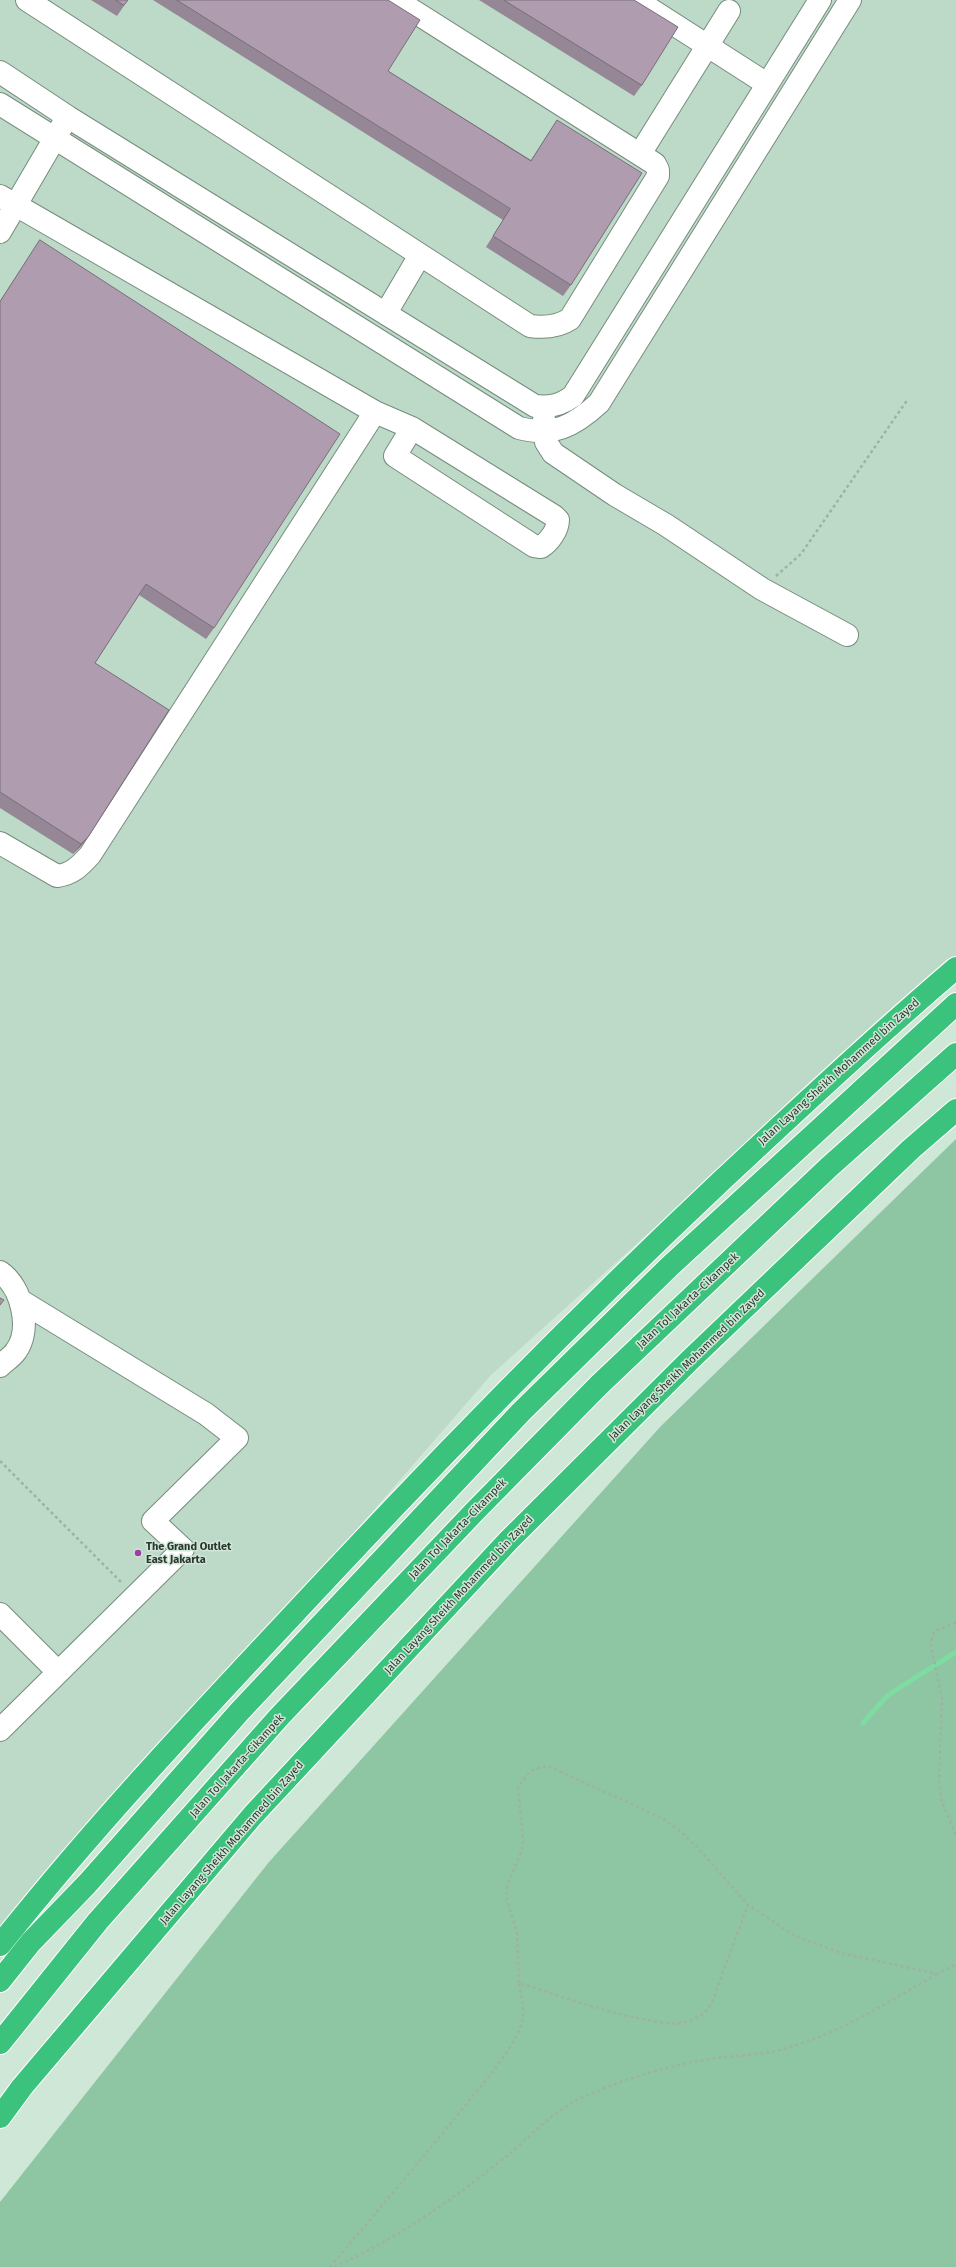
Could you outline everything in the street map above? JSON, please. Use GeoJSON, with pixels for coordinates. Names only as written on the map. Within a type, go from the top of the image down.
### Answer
{"type":"FeatureCollection","features":[{"type":"Feature","properties":{"kind":"highway","name":"Jalan Layang Sheikh Mohammed bin Zayed"},"geometry":{"type":"LineString","coordinates":[[0,1945],[38,1897],[210,1703],[410,1490],[678,1220],[900,1015],[956,968]]}},
{"type":"Feature","properties":{"kind":"highway"},"geometry":{"type":"LineString","coordinates":[[0,1981],[31,1942],[87,1884],[240,1711],[521,1412],[670,1266],[956,1004]]}},
{"type":"Feature","properties":{"kind":"highway","name":"Jalan Tol Jakarta–Cikampek"},"geometry":{"type":"LineString","coordinates":[[0,2043],[98,1921],[280,1717],[476,1510],[599,1384],[829,1167],[956,1054]]}},
{"type":"Feature","properties":{"kind":"highway","name":"Jalan Layang Sheikh Mohammed bin Zayed"},"geometry":{"type":"LineString","coordinates":[[0,2117],[22,2087],[253,1815],[509,1540],[690,1360],[912,1149],[956,1110]]}},
{"type":"Feature","properties":{"kind":"street"},"geometry":{"type":"LineString","coordinates":[[27,0],[530,326],[551,327],[562,324],[570,318],[658,176],[655,164],[404,2]]}},
{"type":"Feature","properties":{"kind":"street"},"geometry":{"type":"LineString","coordinates":[[636,0],[767,84]]}},
{"type":"Feature","properties":{"kind":"street"},"geometry":{"type":"LineString","coordinates":[[0,72],[68,117],[535,406],[556,406],[573,396],[820,0]]}},
{"type":"Feature","properties":{"kind":"street"},"geometry":{"type":"LineString","coordinates":[[0,104],[519,428],[544,433],[578,421],[599,403],[850,0]]}},
{"type":"Feature","properties":{"kind":"street"},"geometry":{"type":"LineString","coordinates":[[640,154],[729,11]]}},
{"type":"Feature","properties":{"kind":"street"},"geometry":{"type":"LineString","coordinates":[[0,232],[8,201],[55,138],[68,117]]}},
{"type":"Feature","properties":{"kind":"street"},"geometry":{"type":"LineString","coordinates":[[8,201],[375,412],[412,428],[554,516],[558,520],[558,526],[546,544],[541,547],[534,546],[395,456],[412,428]]}},
{"type":"Feature","properties":{"kind":"street"},"geometry":{"type":"LineString","coordinates":[[386,313],[420,255]]}},
{"type":"Feature","properties":{"kind":"street"},"geometry":{"type":"LineString","coordinates":[[544,407],[544,433],[549,448],[553,453],[615,495],[666,525],[762,588],[847,635]]}},
{"type":"Feature","properties":{"kind":"street"},"geometry":{"type":"LineString","coordinates":[[0,843],[57,876],[77,870],[90,855],[375,412]]}},
{"type":"Feature","properties":{"kind":"street"},"geometry":{"type":"LineString","coordinates":[[0,1272],[7,1276],[21,1301],[23,1333],[16,1350],[0,1366]]}},
{"type":"Feature","properties":{"kind":"street"},"geometry":{"type":"LineString","coordinates":[[0,1730],[183,1549],[153,1521],[237,1438],[206,1414],[21,1301]]}},
{"type":"Feature","properties":{"kind":"street"},"geometry":{"type":"LineString","coordinates":[[0,1614],[58,1672]]}},
{"type":"Feature","properties":{"kind":"path"},"geometry":{"type":"LineString","coordinates":[[762,588],[801,554],[908,400]]}},
{"type":"Feature","properties":{"kind":"path"},"geometry":{"type":"LineString","coordinates":[[0,1461],[135,1596]]}},
{"type":"Feature","properties":{"kind":"path"},"geometry":{"type":"LineString","coordinates":[[956,1623],[941,1626],[933,1634],[931,1639],[932,1657],[940,1689],[942,1714],[939,1782],[941,1799],[956,1836]]}},
{"type":"Feature","properties":{"kind":"path"},"geometry":{"type":"LineString","coordinates":[[330,2267],[408,2176],[480,2088],[510,2045],[521,2025],[523,2017],[519,1984],[517,1933],[506,1896],[507,1887],[522,1849],[523,1841],[518,1787],[524,1777],[536,1768],[550,1768],[662,1818],[681,1832],[716,1866],[748,1905],[795,1936],[815,1945],[862,1959],[937,1974]]}},
{"type":"Feature","properties":{"kind":"path"},"geometry":{"type":"LineString","coordinates":[[519,1984],[614,2013],[658,2022],[678,2023],[690,2021],[702,2015],[711,2005],[748,1905]]}},
{"type":"Feature","properties":{"kind":"path"},"geometry":{"type":"LineString","coordinates":[[334,2267],[373,2249],[411,2228],[448,2202],[520,2146],[553,2116],[580,2099],[599,2090],[657,2071],[708,2060],[781,2050],[808,2042],[875,2010],[956,1964]]}},
{"type":"Feature","properties":{"kind":"shaded area"},"geometry":{"type":"Polygon","coordinates":[[[0,0],[956,0],[956,956],[491,1375],[260,1641],[0,1958],[0,0]]]}},
{"type":"Feature","properties":{"kind":"green space"},"geometry":{"type":"Polygon","coordinates":[[[956,1139],[956,2267],[0,2267],[0,2202],[269,1862],[661,1426],[956,1139]]]}},
{"type":"Feature","properties":{"kind":"building"},"geometry":{"type":"Polygon","coordinates":[[[116,0],[128,0],[124,5],[116,0]]]}},
{"type":"Feature","properties":{"kind":"building"},"geometry":{"type":"Polygon","coordinates":[[[177,0],[388,0],[420,20],[388,71],[531,161],[557,120],[642,173],[571,285],[493,236],[510,209],[177,0]]]}},
{"type":"Feature","properties":{"kind":"building"},"geometry":{"type":"Polygon","coordinates":[[[504,0],[634,0],[678,27],[642,85],[504,0]]]}},
{"type":"Feature","properties":{"kind":"building"},"geometry":{"type":"Polygon","coordinates":[[[40,240],[340,434],[214,628],[146,584],[95,663],[169,710],[88,837],[81,844],[0,792],[0,302],[40,240]]]}},
{"type":"Feature","properties":{"kind":"building"},"geometry":{"type":"Polygon","coordinates":[[[0,1298],[4,1300],[0,1305],[0,1298]]]}},
{"type":"Feature","properties":{"kind":"waterway"},"geometry":{"type":"LineString","coordinates":[[863,1723],[888,1695],[956,1652]]}},
{"type":"Feature","properties":{"kind":"place","name":"The Grand Outlet East Jakarta"},"geometry":{"type":"Point","coordinates":[138,1553]}}]}
